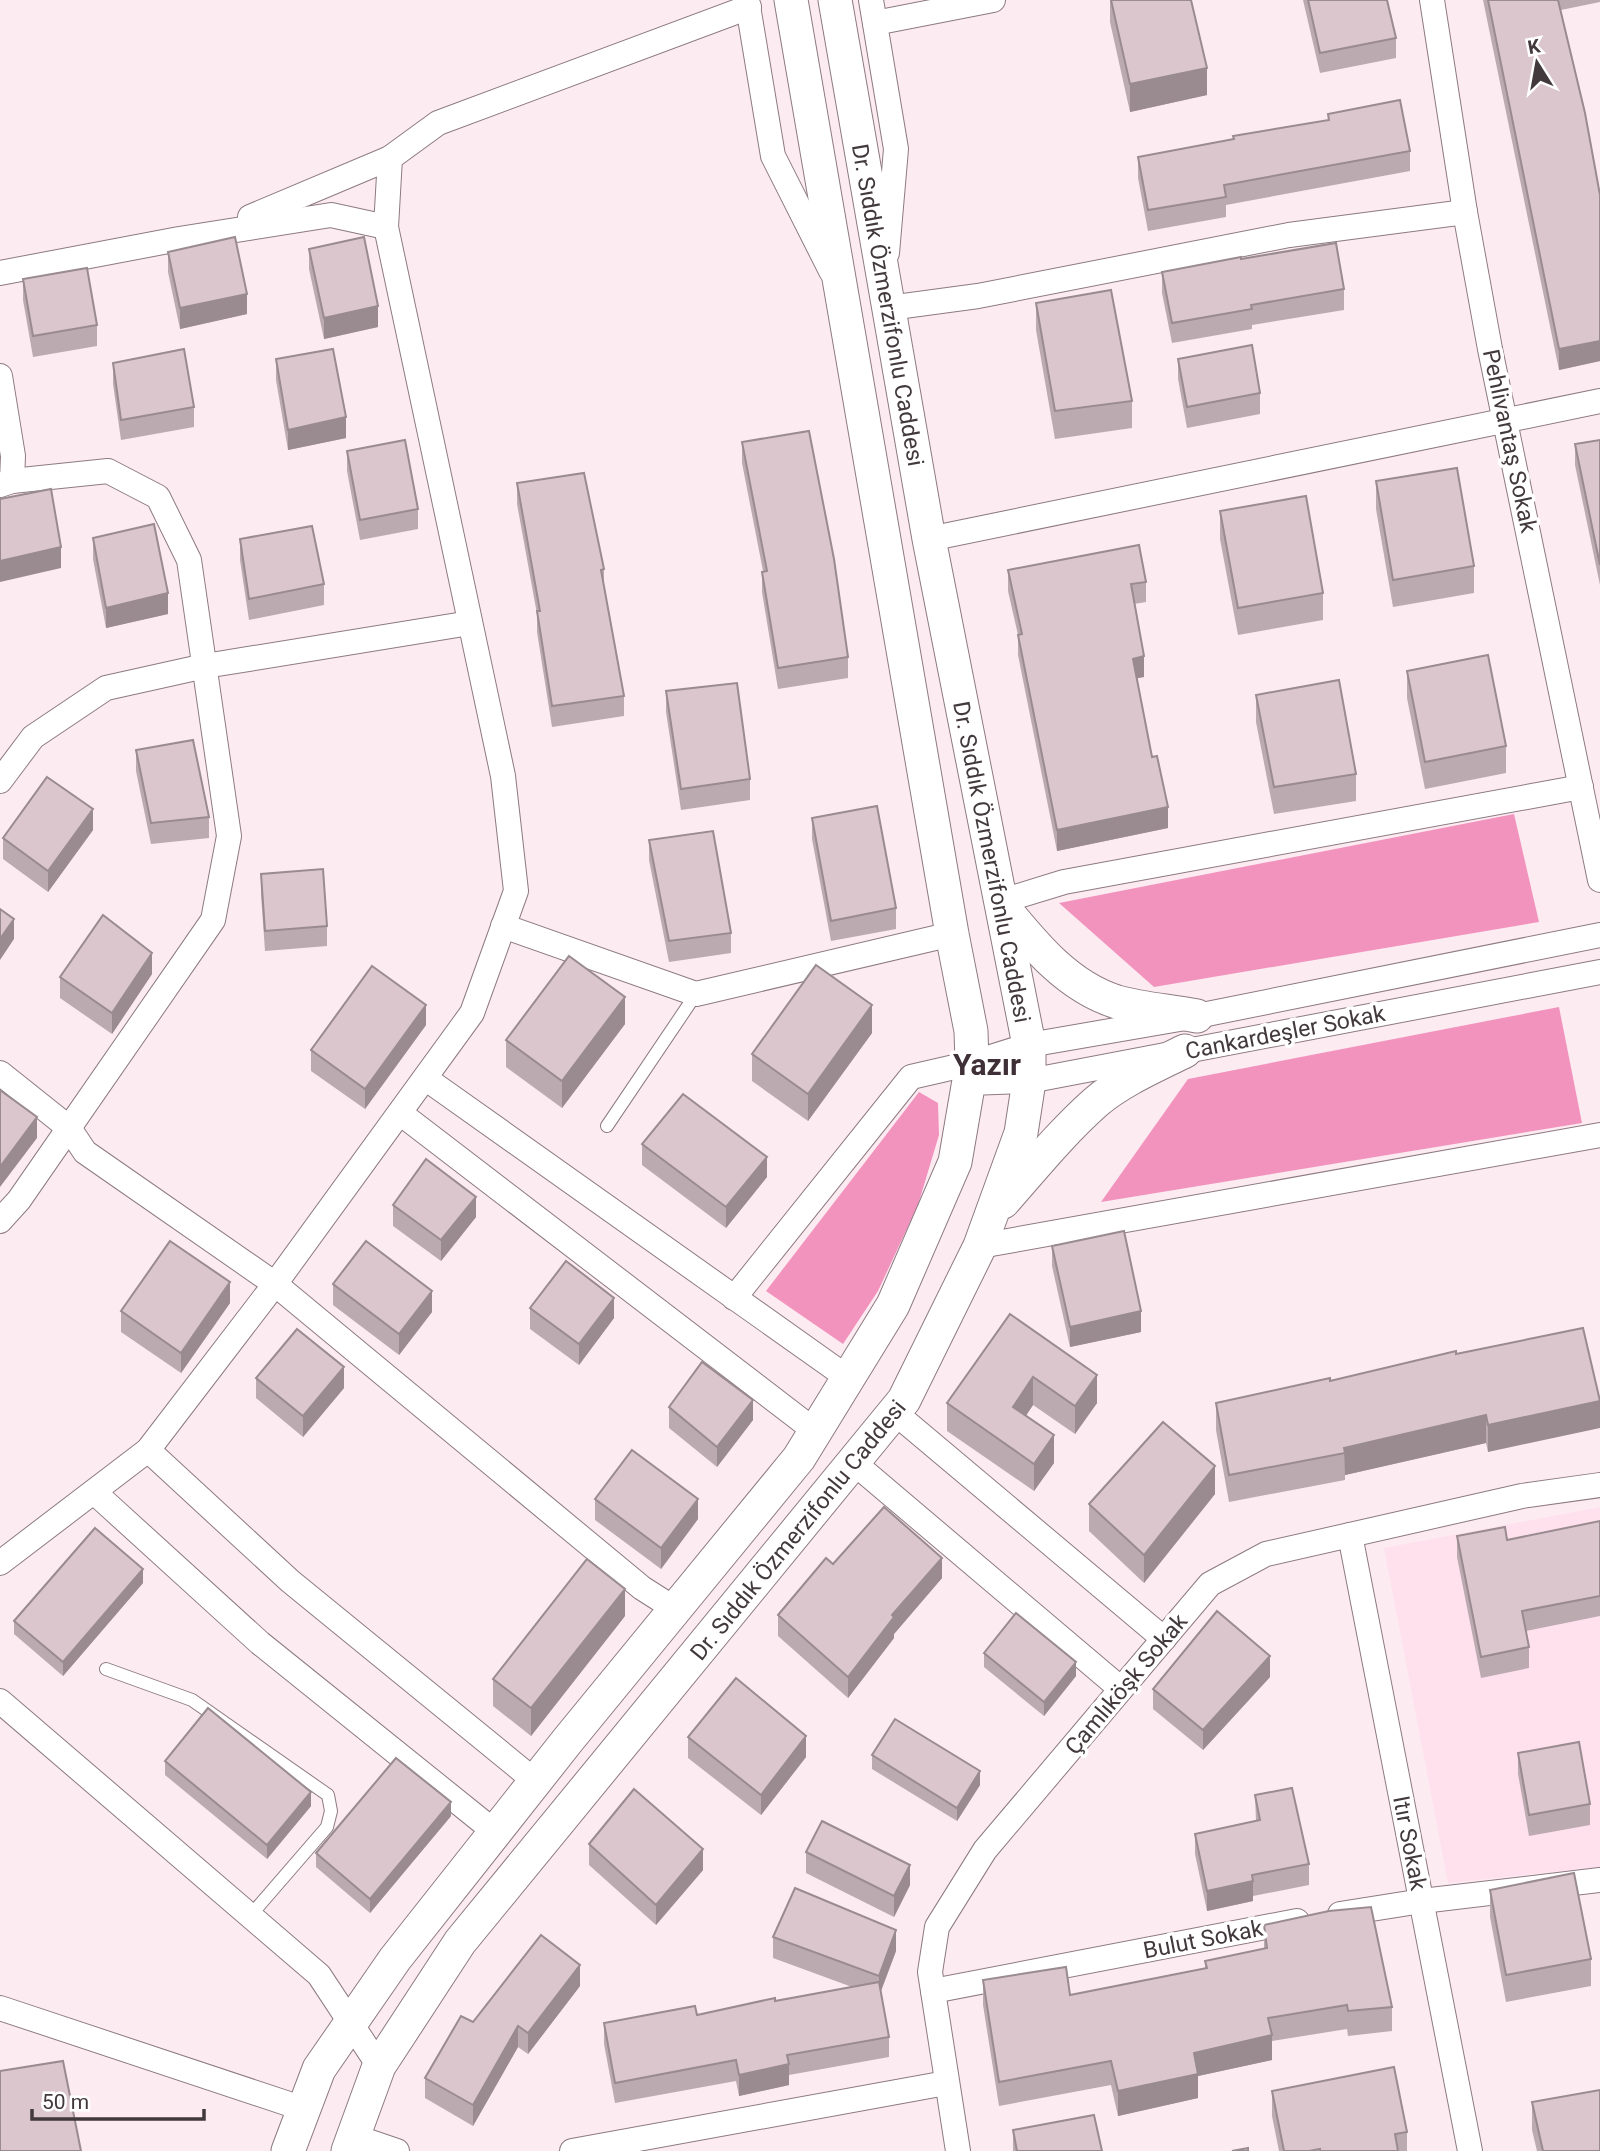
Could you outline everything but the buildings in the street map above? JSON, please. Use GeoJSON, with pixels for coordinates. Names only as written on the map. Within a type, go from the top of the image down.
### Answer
{"type":"FeatureCollection","features":[{"type":"Feature","properties":{"kind":"main road","name":"Dr. Sıddık Özmerzifonlu Caddesi"},"geometry":{"type":"LineString","coordinates":[[288,2151],[319,2069],[395,1959],[799,1458],[893,1305],[955,1162],[970,1073],[971,1031],[790,0]]}},
{"type":"Feature","properties":{"kind":"main road","name":"Dr. Sıddık Özmerzifonlu Caddesi"},"geometry":{"type":"LineString","coordinates":[[351,2144],[379,2066],[460,1942],[904,1400],[985,1231],[1021,1133],[1029,1081],[1028,1045],[929,539],[835,0]]}},
{"type":"Feature","properties":{"kind":"main road"},"geometry":{"type":"LineString","coordinates":[[999,902],[1028,938],[1073,981],[1116,1002],[1197,1016]]}},
{"type":"Feature","properties":{"kind":"main road"},"geometry":{"type":"LineString","coordinates":[[985,1231],[1049,1149],[1097,1101],[1185,1051]]}},
{"type":"Feature","properties":{"kind":"street"},"geometry":{"type":"LineString","coordinates":[[993,0],[873,11],[896,149],[887,295],[978,296],[1289,235],[1465,212]]}},
{"type":"Feature","properties":{"kind":"street","name":"Pehlivantaş Sokak"},"geometry":{"type":"LineString","coordinates":[[1432,0],[1465,212],[1505,421],[1600,880]]}},
{"type":"Feature","properties":{"kind":"street"},"geometry":{"type":"LineString","coordinates":[[179,239],[264,212],[390,158],[438,123],[748,3],[773,156],[842,293]]}},
{"type":"Feature","properties":{"kind":"street"},"geometry":{"type":"LineString","coordinates":[[0,1563],[148,1450],[275,1284],[472,1013],[516,891],[503,776],[386,227],[390,158]]}},
{"type":"Feature","properties":{"kind":"street"},"geometry":{"type":"LineString","coordinates":[[0,273],[179,239],[331,215],[386,227]]}},
{"type":"Feature","properties":{"kind":"street"},"geometry":{"type":"LineString","coordinates":[[0,376],[13,456],[6,483],[108,471],[158,497],[189,560],[229,836],[213,920],[19,1200],[0,1221]]}},
{"type":"Feature","properties":{"kind":"street"},"geometry":{"type":"LineString","coordinates":[[929,539],[1600,401]]}},
{"type":"Feature","properties":{"kind":"street"},"geometry":{"type":"LineString","coordinates":[[0,781],[33,737],[106,688],[205,666],[470,623]]}},
{"type":"Feature","properties":{"kind":"street"},"geometry":{"type":"LineString","coordinates":[[999,902],[1064,882],[1581,787]]}},
{"type":"Feature","properties":{"kind":"street"},"geometry":{"type":"LineString","coordinates":[[503,926],[696,994],[952,934]]}},
{"type":"Feature","properties":{"kind":"street","name":"Cankardeşler Sokak"},"geometry":{"type":"LineString","coordinates":[[970,1073],[1028,1045],[1197,1016],[1600,935]]}},
{"type":"Feature","properties":{"kind":"street","name":"Cankardeşler Sokak"},"geometry":{"type":"LineString","coordinates":[[970,1073],[1029,1081],[1600,972]]}},
{"type":"Feature","properties":{"kind":"street"},"geometry":{"type":"LineString","coordinates":[[0,1073],[69,1128],[85,1152],[275,1284],[632,1579],[675,1609]]}},
{"type":"Feature","properties":{"kind":"street"},"geometry":{"type":"LineString","coordinates":[[734,1298],[911,1077],[970,1073]]}},
{"type":"Feature","properties":{"kind":"street"},"geometry":{"type":"LineString","coordinates":[[425,1078],[848,1378]]}},
{"type":"Feature","properties":{"kind":"street"},"geometry":{"type":"LineString","coordinates":[[400,1113],[815,1432]]}},
{"type":"Feature","properties":{"kind":"street"},"geometry":{"type":"LineString","coordinates":[[985,1231],[1600,1135]]}},
{"type":"Feature","properties":{"kind":"street"},"geometry":{"type":"LineString","coordinates":[[894,1412],[1164,1639]]}},
{"type":"Feature","properties":{"kind":"street"},"geometry":{"type":"LineString","coordinates":[[148,1450],[290,1581],[536,1781]]}},
{"type":"Feature","properties":{"kind":"street"},"geometry":{"type":"LineString","coordinates":[[853,1462],[1121,1689]]}},
{"type":"Feature","properties":{"kind":"street","name":"Çamlıköşk Sokak"},"geometry":{"type":"LineString","coordinates":[[958,2151],[930,1972],[937,1927],[985,1850],[1210,1584],[1266,1554],[1521,1496],[1600,1485]]}},
{"type":"Feature","properties":{"kind":"street"},"geometry":{"type":"LineString","coordinates":[[94,1492],[260,1643],[495,1832]]}},
{"type":"Feature","properties":{"kind":"street","name":"Itır Sokak"},"geometry":{"type":"LineString","coordinates":[[1350,1535],[1470,2151]]}},
{"type":"Feature","properties":{"kind":"street"},"geometry":{"type":"LineString","coordinates":[[0,1701],[319,1975],[379,2066]]}},
{"type":"Feature","properties":{"kind":"street","name":"Bulut Sokak"},"geometry":{"type":"LineString","coordinates":[[933,1991],[1281,1924],[1422,1901],[1600,1880]]}},
{"type":"Feature","properties":{"kind":"street"},"geometry":{"type":"LineString","coordinates":[[5,2005],[304,2109]]}},
{"type":"Feature","properties":{"kind":"street"},"geometry":{"type":"LineString","coordinates":[[572,2151],[946,2083]]}},
{"type":"Feature","properties":{"kind":"street"},"geometry":{"type":"LineString","coordinates":[[351,2144],[397,2151]]}},
{"type":"Feature","properties":{"kind":"lane"},"geometry":{"type":"LineString","coordinates":[[607,1126],[696,994]]}},
{"type":"Feature","properties":{"kind":"lane"},"geometry":{"type":"LineString","coordinates":[[106,1670],[192,1700],[328,1795],[331,1811],[327,1827],[250,1916]]}},
{"type":"Feature","properties":{"kind":"shaded area"},"geometry":{"type":"Polygon","coordinates":[[[1514,814],[1539,922],[1154,987],[1059,903],[1514,814]]]}},
{"type":"Feature","properties":{"kind":"shaded area"},"geometry":{"type":"Polygon","coordinates":[[[1559,1007],[1582,1123],[1101,1202],[1188,1079],[1559,1007]]]}},
{"type":"Feature","properties":{"kind":"shaded area"},"geometry":{"type":"Polygon","coordinates":[[[919,1092],[938,1103],[939,1135],[918,1205],[878,1291],[843,1344],[766,1291],[919,1092]]]}},
{"type":"Feature","properties":{"kind":"shaded area"},"geometry":{"type":"Polygon","coordinates":[[[1600,1507],[1600,1867],[1448,1883],[1384,1548],[1600,1507]]]}},
{"type":"Feature","properties":{"kind":"district","name":"Yazır"},"geometry":{"type":"Point","coordinates":[987,1065]}}]}
